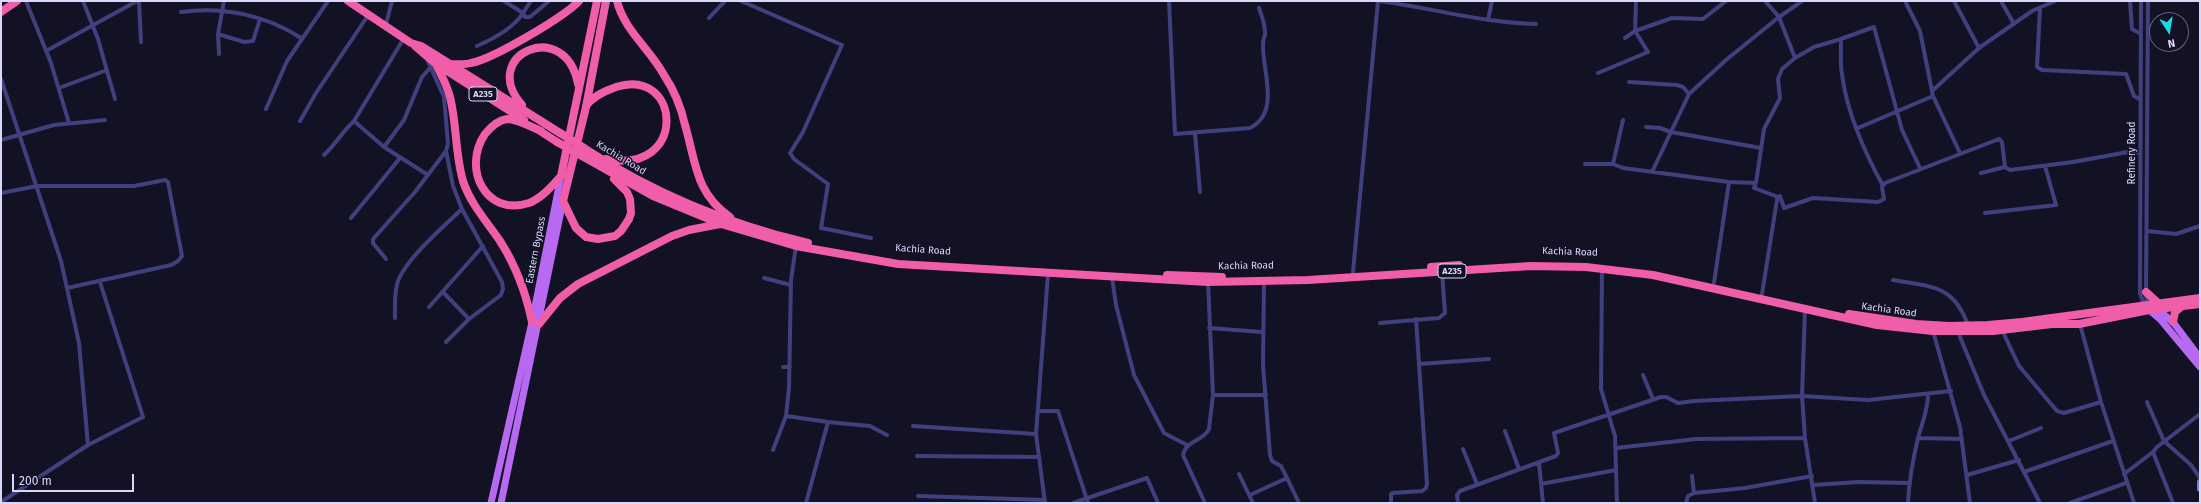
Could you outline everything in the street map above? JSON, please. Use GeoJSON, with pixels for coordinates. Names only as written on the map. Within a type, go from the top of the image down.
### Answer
{"type":"FeatureCollection","features":[{"type":"Feature","properties":{"kind":"highway","name":"Kachia Road"},"geometry":{"type":"LineString","coordinates":[[348,1],[386,24],[411,43],[421,46],[600,158],[658,191],[741,226],[796,246],[898,264],[1218,277],[1353,272],[1520,262],[1571,261],[1634,266],[1714,283],[1732,290],[1877,325],[1958,332],[2002,330],[2052,324],[2080,324],[2144,300],[2159,306],[2200,298]]}},
{"type":"Feature","properties":{"kind":"highway"},"geometry":{"type":"LineString","coordinates":[[450,64],[471,64],[492,55],[558,19],[579,1]]}},
{"type":"Feature","properties":{"kind":"highway","name":"Eastern Bypass"},"geometry":{"type":"LineString","coordinates":[[561,176],[578,86],[597,1]]}},
{"type":"Feature","properties":{"kind":"highway","name":"Eastern Bypass"},"geometry":{"type":"LineString","coordinates":[[563,201],[586,107],[606,1]]}},
{"type":"Feature","properties":{"kind":"highway"},"geometry":{"type":"LineString","coordinates":[[617,1],[625,21],[656,61],[671,87],[679,105],[698,177],[704,192],[722,212],[741,226]]}},
{"type":"Feature","properties":{"kind":"highway"},"geometry":{"type":"LineString","coordinates":[[1,12],[15,2]]}},
{"type":"Feature","properties":{"kind":"highway","name":"A235"},"geometry":{"type":"LineString","coordinates":[[411,43],[433,66],[606,172]]}},
{"type":"Feature","properties":{"kind":"highway"},"geometry":{"type":"LineString","coordinates":[[527,112],[515,97],[510,78],[514,62],[526,50],[545,47],[560,53],[572,66],[576,73],[578,86]]}},
{"type":"Feature","properties":{"kind":"highway"},"geometry":{"type":"LineString","coordinates":[[433,66],[450,99],[457,152],[464,182],[471,199],[501,242],[515,268],[536,323],[560,298],[578,284],[672,236],[689,230],[721,224]]}},
{"type":"Feature","properties":{"kind":"highway"},"geometry":{"type":"LineString","coordinates":[[586,107],[596,96],[611,89],[630,84],[648,88],[655,93],[667,113],[668,120],[664,136],[654,150],[639,157],[627,160],[615,161],[600,158]]}},
{"type":"Feature","properties":{"kind":"highway"},"geometry":{"type":"LineString","coordinates":[[541,131],[515,120],[507,119],[493,126],[478,146],[475,165],[478,182],[496,200],[505,203],[522,204],[538,198],[561,176]]}},
{"type":"Feature","properties":{"kind":"highway","name":"Kachia Road"},"geometry":{"type":"LineString","coordinates":[[606,172],[663,201],[721,224],[741,226],[821,247],[876,256],[1018,269],[1048,274],[1208,282],[1264,282],[1549,266],[1602,268],[1653,275],[1732,290],[1762,294],[1883,320],[1932,325],[1968,326],[2022,322],[2134,306],[2144,300]]}},
{"type":"Feature","properties":{"kind":"highway"},"geometry":{"type":"LineString","coordinates":[[563,201],[572,223],[586,237],[598,239],[615,236],[621,231],[629,219],[631,206],[626,192],[606,172]]}},
{"type":"Feature","properties":{"kind":"highway"},"geometry":{"type":"LineString","coordinates":[[2144,300],[2159,306]]}},
{"type":"Feature","properties":{"kind":"highway","name":"Kachia Road"},"geometry":{"type":"LineString","coordinates":[[2170,305],[2181,307],[2200,304]]}},
{"type":"Feature","properties":{"kind":"highway"},"geometry":{"type":"LineString","coordinates":[[2173,322],[2175,312],[2181,307]]}},
{"type":"Feature","properties":{"kind":"main road","name":"Eastern Bypass"},"geometry":{"type":"LineString","coordinates":[[501,503],[536,323],[561,176]]}},
{"type":"Feature","properties":{"kind":"main road","name":"Eastern Bypass"},"geometry":{"type":"LineString","coordinates":[[491,503],[536,323],[563,201]]}},
{"type":"Feature","properties":{"kind":"main road"},"geometry":{"type":"LineString","coordinates":[[2144,300],[2200,367]]}},
{"type":"Feature","properties":{"kind":"main road"},"geometry":{"type":"LineString","coordinates":[[2159,306],[2200,358]]}},
{"type":"Feature","properties":{"kind":"street"},"geometry":{"type":"LineString","coordinates":[[26,1],[46,51],[69,123]]}},
{"type":"Feature","properties":{"kind":"street"},"geometry":{"type":"LineString","coordinates":[[83,1],[93,26],[115,99]]}},
{"type":"Feature","properties":{"kind":"street"},"geometry":{"type":"LineString","coordinates":[[46,51],[138,1],[141,42]]}},
{"type":"Feature","properties":{"kind":"street"},"geometry":{"type":"LineString","coordinates":[[219,54],[218,34],[224,1]]}},
{"type":"Feature","properties":{"kind":"street"},"geometry":{"type":"LineString","coordinates":[[266,109],[287,61],[301,38],[328,1]]}},
{"type":"Feature","properties":{"kind":"street"},"geometry":{"type":"LineString","coordinates":[[386,24],[392,1]]}},
{"type":"Feature","properties":{"kind":"street"},"geometry":{"type":"LineString","coordinates":[[504,1],[525,17],[530,17],[549,1]]}},
{"type":"Feature","properties":{"kind":"street"},"geometry":{"type":"LineString","coordinates":[[476,46],[510,27],[523,14],[531,1]]}},
{"type":"Feature","properties":{"kind":"street"},"geometry":{"type":"LineString","coordinates":[[709,18],[725,1]]}},
{"type":"Feature","properties":{"kind":"street"},"geometry":{"type":"LineString","coordinates":[[741,1],[842,45],[803,132],[790,153],[794,159],[828,184],[821,228],[871,238]]}},
{"type":"Feature","properties":{"kind":"street"},"geometry":{"type":"LineString","coordinates":[[1169,1],[1175,134],[1250,128],[1257,124],[1263,117],[1269,94],[1262,44],[1265,35],[1264,21],[1259,8]]}},
{"type":"Feature","properties":{"kind":"street"},"geometry":{"type":"LineString","coordinates":[[1353,272],[1378,1],[1410,5],[1488,20],[1536,24]]}},
{"type":"Feature","properties":{"kind":"street"},"geometry":{"type":"LineString","coordinates":[[1488,20],[1492,1]]}},
{"type":"Feature","properties":{"kind":"street"},"geometry":{"type":"LineString","coordinates":[[1598,73],[1648,52],[1634,31],[1636,1]]}},
{"type":"Feature","properties":{"kind":"street"},"geometry":{"type":"LineString","coordinates":[[1625,38],[1634,31],[1672,18],[1703,19],[1726,1]]}},
{"type":"Feature","properties":{"kind":"street"},"geometry":{"type":"LineString","coordinates":[[1765,1],[1779,17],[1795,58]]}},
{"type":"Feature","properties":{"kind":"street"},"geometry":{"type":"LineString","coordinates":[[1652,172],[1689,94],[1726,60],[1779,17],[1802,1]]}},
{"type":"Feature","properties":{"kind":"street"},"geometry":{"type":"LineString","coordinates":[[1905,1],[1920,31],[1933,96],[1960,153]]}},
{"type":"Feature","properties":{"kind":"street"},"geometry":{"type":"LineString","coordinates":[[1954,1],[1979,48]]}},
{"type":"Feature","properties":{"kind":"street"},"geometry":{"type":"LineString","coordinates":[[2001,1],[2014,24]]}},
{"type":"Feature","properties":{"kind":"street"},"geometry":{"type":"LineString","coordinates":[[1932,91],[1979,48],[2049,2],[2055,1]]}},
{"type":"Feature","properties":{"kind":"street"},"geometry":{"type":"LineString","coordinates":[[2130,1],[2132,29],[2141,34]]}},
{"type":"Feature","properties":{"kind":"street","name":"Refinery Road"},"geometry":{"type":"LineString","coordinates":[[2141,1],[2140,153],[2144,300]]}},
{"type":"Feature","properties":{"kind":"street","name":"Refinery Road"},"geometry":{"type":"LineString","coordinates":[[2144,300],[2147,231],[2148,1]]}},
{"type":"Feature","properties":{"kind":"street"},"geometry":{"type":"LineString","coordinates":[[2040,8],[2037,67],[2042,70],[2126,74],[2134,96],[2141,100]]}},
{"type":"Feature","properties":{"kind":"street"},"geometry":{"type":"LineString","coordinates":[[181,12],[206,9],[222,10],[260,19],[280,26],[301,38]]}},
{"type":"Feature","properties":{"kind":"street"},"geometry":{"type":"LineString","coordinates":[[300,121],[316,93],[369,14]]}},
{"type":"Feature","properties":{"kind":"street"},"geometry":{"type":"LineString","coordinates":[[218,34],[244,42],[253,41],[260,19]]}},
{"type":"Feature","properties":{"kind":"street"},"geometry":{"type":"LineString","coordinates":[[1841,39],[1842,74],[1850,109],[1866,154],[1882,184],[1885,196],[1878,202],[1813,198],[1784,208],[1780,196],[1778,197],[1754,188],[1764,129],[1780,98],[1778,80],[1782,69],[1795,58],[1818,45],[1841,39],[1874,27],[1876,29],[1896,112],[1905,138],[1920,168]]}},
{"type":"Feature","properties":{"kind":"street"},"geometry":{"type":"LineString","coordinates":[[324,155],[337,143],[343,131],[354,121],[404,37]]}},
{"type":"Feature","properties":{"kind":"street"},"geometry":{"type":"LineString","coordinates":[[384,147],[397,132],[404,120],[422,77],[433,66],[444,97],[448,144],[446,151],[428,175],[373,239],[373,243],[386,259]]}},
{"type":"Feature","properties":{"kind":"street"},"geometry":{"type":"LineString","coordinates":[[59,88],[107,70]]}},
{"type":"Feature","properties":{"kind":"street"},"geometry":{"type":"LineString","coordinates":[[1,79],[61,261],[79,343],[88,445]]}},
{"type":"Feature","properties":{"kind":"street"},"geometry":{"type":"LineString","coordinates":[[1629,82],[1677,85],[1683,87],[1689,94]]}},
{"type":"Feature","properties":{"kind":"street"},"geometry":{"type":"LineString","coordinates":[[1858,128],[1933,96]]}},
{"type":"Feature","properties":{"kind":"street"},"geometry":{"type":"LineString","coordinates":[[1,140],[38,128],[69,123],[105,120]]}},
{"type":"Feature","properties":{"kind":"street"},"geometry":{"type":"LineString","coordinates":[[1613,164],[1623,120]]}},
{"type":"Feature","properties":{"kind":"street"},"geometry":{"type":"LineString","coordinates":[[354,121],[384,147],[428,175]]}},
{"type":"Feature","properties":{"kind":"street"},"geometry":{"type":"LineString","coordinates":[[2140,121],[2147,121]]}},
{"type":"Feature","properties":{"kind":"street"},"geometry":{"type":"LineString","coordinates":[[1646,127],[1660,128],[1671,132],[1761,148]]}},
{"type":"Feature","properties":{"kind":"street"},"geometry":{"type":"LineString","coordinates":[[1195,133],[1200,192]]}},
{"type":"Feature","properties":{"kind":"street"},"geometry":{"type":"LineString","coordinates":[[1882,184],[1920,168],[1999,139],[2002,142],[2005,167]]}},
{"type":"Feature","properties":{"kind":"street"},"geometry":{"type":"LineString","coordinates":[[446,151],[452,181],[462,209],[502,282],[504,289],[501,295],[469,319],[446,342]]}},
{"type":"Feature","properties":{"kind":"street"},"geometry":{"type":"LineString","coordinates":[[1981,173],[2005,167],[2010,170],[2045,166],[2128,152],[2140,153]]}},
{"type":"Feature","properties":{"kind":"street"},"geometry":{"type":"LineString","coordinates":[[351,218],[400,158]]}},
{"type":"Feature","properties":{"kind":"street"},"geometry":{"type":"LineString","coordinates":[[1585,164],[1613,164],[1623,168],[1652,172],[1728,182],[1756,183]]}},
{"type":"Feature","properties":{"kind":"street"},"geometry":{"type":"LineString","coordinates":[[1985,213],[2056,205],[2045,166]]}},
{"type":"Feature","properties":{"kind":"street"},"geometry":{"type":"LineString","coordinates":[[1,193],[37,186],[134,186],[165,180],[168,182],[182,256],[178,261],[171,265],[100,282],[67,288]]}},
{"type":"Feature","properties":{"kind":"street"},"geometry":{"type":"LineString","coordinates":[[1714,283],[1728,182]]}},
{"type":"Feature","properties":{"kind":"street"},"geometry":{"type":"LineString","coordinates":[[1762,294],[1778,197]]}},
{"type":"Feature","properties":{"kind":"street"},"geometry":{"type":"LineString","coordinates":[[395,318],[397,285],[400,278],[421,249],[462,209]]}},
{"type":"Feature","properties":{"kind":"street"},"geometry":{"type":"LineString","coordinates":[[2147,231],[2176,234],[2200,226]]}},
{"type":"Feature","properties":{"kind":"street"},"geometry":{"type":"LineString","coordinates":[[429,307],[483,246]]}},
{"type":"Feature","properties":{"kind":"street"},"geometry":{"type":"LineString","coordinates":[[773,450],[786,416],[790,367],[791,285],[796,246]]}},
{"type":"Feature","properties":{"kind":"street"},"geometry":{"type":"LineString","coordinates":[[1602,268],[1601,389],[1615,436],[1617,503]]}},
{"type":"Feature","properties":{"kind":"street"},"geometry":{"type":"LineString","coordinates":[[1380,324],[1416,319],[1439,318],[1444,313],[1442,272]]}},
{"type":"Feature","properties":{"kind":"street"},"geometry":{"type":"LineString","coordinates":[[918,496],[1045,502],[1036,434],[1039,411],[1048,274]]}},
{"type":"Feature","properties":{"kind":"street"},"geometry":{"type":"LineString","coordinates":[[1112,277],[1116,305],[1134,375],[1164,433],[1187,445]]}},
{"type":"Feature","properties":{"kind":"street"},"geometry":{"type":"LineString","coordinates":[[764,278],[791,285]]}},
{"type":"Feature","properties":{"kind":"street"},"geometry":{"type":"LineString","coordinates":[[1893,280],[1939,288],[1949,294],[1963,310],[1968,326]]}},
{"type":"Feature","properties":{"kind":"street"},"geometry":{"type":"LineString","coordinates":[[1,502],[88,445],[140,419],[144,414],[120,348],[100,282]]}},
{"type":"Feature","properties":{"kind":"street"},"geometry":{"type":"LineString","coordinates":[[1205,503],[1183,455],[1187,445],[1208,431],[1213,395],[1208,282]]}},
{"type":"Feature","properties":{"kind":"street"},"geometry":{"type":"LineString","coordinates":[[1264,282],[1262,332],[1271,459],[1281,466],[1299,503]]}},
{"type":"Feature","properties":{"kind":"street"},"geometry":{"type":"LineString","coordinates":[[443,292],[469,319]]}},
{"type":"Feature","properties":{"kind":"street"},"geometry":{"type":"LineString","coordinates":[[1806,309],[1802,396],[1805,438],[1815,503]]}},
{"type":"Feature","properties":{"kind":"street"},"geometry":{"type":"LineString","coordinates":[[1391,503],[1391,494],[1422,491],[1426,488],[1427,484],[1416,319]]}},
{"type":"Feature","properties":{"kind":"street"},"geometry":{"type":"LineString","coordinates":[[2080,324],[2113,442],[2134,503]]}},
{"type":"Feature","properties":{"kind":"street"},"geometry":{"type":"LineString","coordinates":[[1209,328],[1262,332]]}},
{"type":"Feature","properties":{"kind":"street"},"geometry":{"type":"LineString","coordinates":[[2002,330],[2019,366],[2057,411],[2064,413],[2101,402]]}},
{"type":"Feature","properties":{"kind":"street"},"geometry":{"type":"LineString","coordinates":[[1933,331],[1951,391],[1962,439],[1970,503]]}},
{"type":"Feature","properties":{"kind":"street"},"geometry":{"type":"LineString","coordinates":[[1958,332],[1984,395],[2019,460],[2038,502]]}},
{"type":"Feature","properties":{"kind":"street"},"geometry":{"type":"LineString","coordinates":[[1419,364],[1489,359]]}},
{"type":"Feature","properties":{"kind":"street"},"geometry":{"type":"LineString","coordinates":[[783,367],[790,367]]}},
{"type":"Feature","properties":{"kind":"street"},"geometry":{"type":"LineString","coordinates":[[1643,375],[1653,399]]}},
{"type":"Feature","properties":{"kind":"street"},"geometry":{"type":"LineString","coordinates":[[1458,503],[1458,495],[1460,491],[1556,456],[1558,453],[1554,433],[1653,399],[1666,397],[1683,403],[1694,401],[1802,396],[1859,401],[1928,395],[1951,391]]}},
{"type":"Feature","properties":{"kind":"street"},"geometry":{"type":"LineString","coordinates":[[1213,395],[1266,395]]}},
{"type":"Feature","properties":{"kind":"street"},"geometry":{"type":"LineString","coordinates":[[1908,503],[1909,483],[1918,438],[1927,408],[1928,395]]}},
{"type":"Feature","properties":{"kind":"street"},"geometry":{"type":"LineString","coordinates":[[2147,402],[2164,441],[2191,465],[2200,478]]}},
{"type":"Feature","properties":{"kind":"street"},"geometry":{"type":"LineString","coordinates":[[1039,411],[1058,411],[1087,501]]}},
{"type":"Feature","properties":{"kind":"street"},"geometry":{"type":"LineString","coordinates":[[2124,474],[2200,414]]}},
{"type":"Feature","properties":{"kind":"street"},"geometry":{"type":"LineString","coordinates":[[786,416],[870,426],[886,435]]}},
{"type":"Feature","properties":{"kind":"street"},"geometry":{"type":"LineString","coordinates":[[806,503],[828,422]]}},
{"type":"Feature","properties":{"kind":"street"},"geometry":{"type":"LineString","coordinates":[[913,426],[1036,434]]}},
{"type":"Feature","properties":{"kind":"street"},"geometry":{"type":"LineString","coordinates":[[2009,441],[2041,428]]}},
{"type":"Feature","properties":{"kind":"street"},"geometry":{"type":"LineString","coordinates":[[1505,431],[1519,469]]}},
{"type":"Feature","properties":{"kind":"street"},"geometry":{"type":"LineString","coordinates":[[1616,448],[1696,439],[1805,438]]}},
{"type":"Feature","properties":{"kind":"street"},"geometry":{"type":"LineString","coordinates":[[1918,438],[1962,439]]}},
{"type":"Feature","properties":{"kind":"street"},"geometry":{"type":"LineString","coordinates":[[2024,472],[2113,442]]}},
{"type":"Feature","properties":{"kind":"street"},"geometry":{"type":"LineString","coordinates":[[1463,449],[1477,484]]}},
{"type":"Feature","properties":{"kind":"street"},"geometry":{"type":"LineString","coordinates":[[2153,452],[2173,503]]}},
{"type":"Feature","properties":{"kind":"street"},"geometry":{"type":"LineString","coordinates":[[917,456],[1039,457]]}},
{"type":"Feature","properties":{"kind":"street"},"geometry":{"type":"LineString","coordinates":[[1967,475],[2019,460]]}},
{"type":"Feature","properties":{"kind":"street"},"geometry":{"type":"LineString","coordinates":[[1538,463],[1543,503]]}},
{"type":"Feature","properties":{"kind":"street"},"geometry":{"type":"LineString","coordinates":[[1541,484],[1616,470]]}},
{"type":"Feature","properties":{"kind":"street"},"geometry":{"type":"LineString","coordinates":[[1239,474],[1253,503]]}},
{"type":"Feature","properties":{"kind":"street"},"geometry":{"type":"LineString","coordinates":[[1692,476],[1694,494]]}},
{"type":"Feature","properties":{"kind":"street"},"geometry":{"type":"LineString","coordinates":[[1686,503],[1688,496],[1694,494],[1745,488],[1812,476]]}},
{"type":"Feature","properties":{"kind":"street"},"geometry":{"type":"LineString","coordinates":[[1072,503],[1087,501],[1147,478],[1158,503]]}},
{"type":"Feature","properties":{"kind":"street"},"geometry":{"type":"LineString","coordinates":[[1250,495],[1287,478]]}},
{"type":"Feature","properties":{"kind":"street"},"geometry":{"type":"LineString","coordinates":[[1813,485],[1859,482],[1909,483]]}},
{"type":"Feature","properties":{"kind":"street"},"geometry":{"type":"LineString","coordinates":[[2200,482],[2200,489]]}},
{"type":"Feature","properties":{"kind":"street"},"geometry":{"type":"LineString","coordinates":[[2070,503],[2126,483]]}}]}
